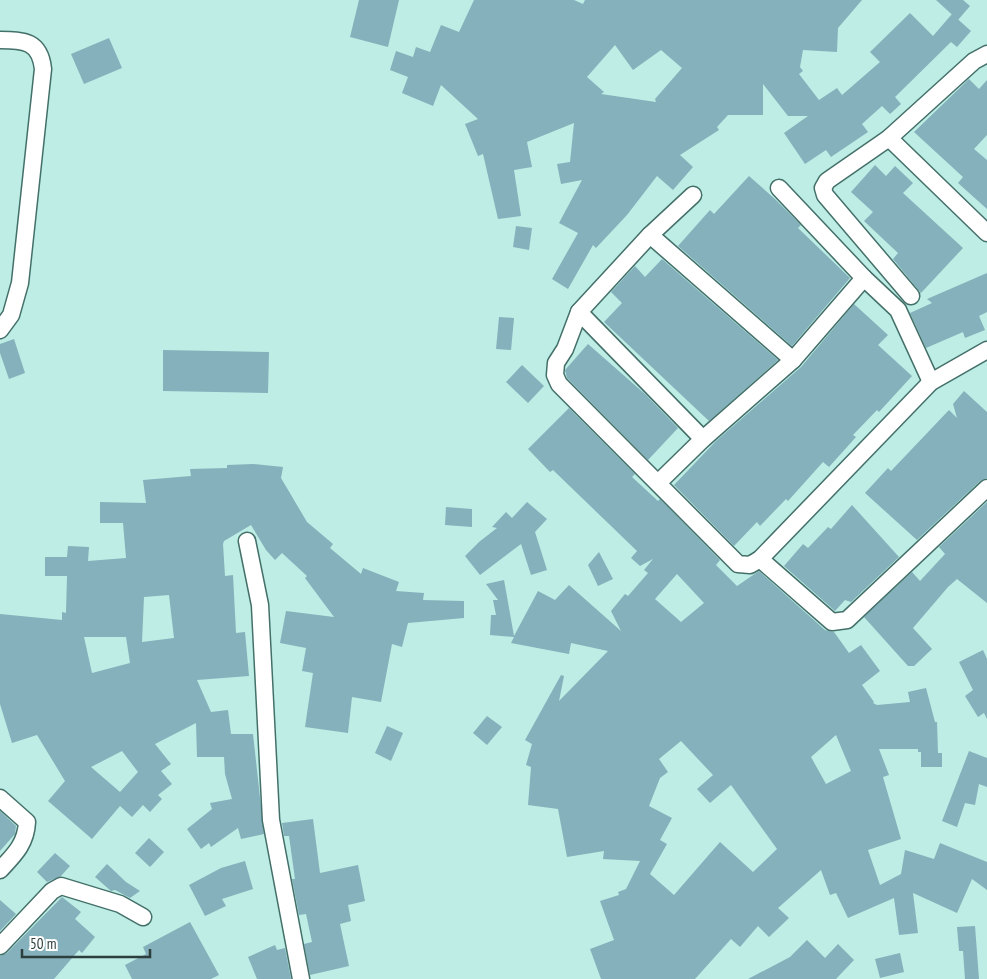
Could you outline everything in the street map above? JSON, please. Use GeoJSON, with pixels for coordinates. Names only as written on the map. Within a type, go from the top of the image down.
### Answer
{"type":"FeatureCollection","features":[{"type":"Feature","properties":{"kind":"street"},"geometry":{"type":"LineString","coordinates":[[0,40],[22,40],[36,48],[42,56],[43,69],[20,282],[11,315],[0,330]]}},
{"type":"Feature","properties":{"kind":"street"},"geometry":{"type":"LineString","coordinates":[[911,296],[836,209],[825,195],[823,188],[827,182],[889,138],[974,60],[987,54]]}},
{"type":"Feature","properties":{"kind":"street"},"geometry":{"type":"LineString","coordinates":[[889,138],[987,234]]}},
{"type":"Feature","properties":{"kind":"street"},"geometry":{"type":"LineString","coordinates":[[779,188],[864,278],[898,310],[932,382]]}},
{"type":"Feature","properties":{"kind":"street"},"geometry":{"type":"LineString","coordinates":[[693,195],[650,235],[580,312],[565,349],[556,363],[555,375],[559,384],[738,564],[750,565],[760,559],[932,382],[987,350]]}},
{"type":"Feature","properties":{"kind":"street"},"geometry":{"type":"LineString","coordinates":[[650,235],[793,360]]}},
{"type":"Feature","properties":{"kind":"street"},"geometry":{"type":"LineString","coordinates":[[658,483],[703,439],[793,360],[864,278]]}},
{"type":"Feature","properties":{"kind":"street"},"geometry":{"type":"LineString","coordinates":[[580,312],[703,439]]}},
{"type":"Feature","properties":{"kind":"street"},"geometry":{"type":"LineString","coordinates":[[760,559],[832,622],[848,620],[987,488]]}},
{"type":"Feature","properties":{"kind":"street"},"geometry":{"type":"LineString","coordinates":[[247,541],[260,605],[271,820],[301,979]]}},
{"type":"Feature","properties":{"kind":"street"},"geometry":{"type":"LineString","coordinates":[[0,798],[27,822],[27,833],[20,848],[0,870]]}},
{"type":"Feature","properties":{"kind":"street"},"geometry":{"type":"LineString","coordinates":[[0,946],[52,891],[61,886],[120,904],[143,917]]}},
{"type":"Feature","properties":{"kind":"building"},"geometry":{"type":"Polygon","coordinates":[[[359,0],[399,0],[388,47],[350,37],[359,0]]]}},
{"type":"Feature","properties":{"kind":"building"},"geometry":{"type":"Polygon","coordinates":[[[474,0],[574,0],[583,4],[585,0],[862,0],[838,28],[837,52],[803,50],[800,67],[803,71],[799,74],[819,100],[837,88],[842,95],[880,62],[870,52],[910,13],[933,36],[952,14],[971,31],[957,47],[951,42],[895,97],[901,104],[890,114],[882,106],[862,124],[868,132],[831,157],[826,150],[805,164],[784,133],[808,116],[788,116],[763,84],[763,115],[728,115],[717,127],[719,130],[680,155],[693,167],[673,190],[657,176],[627,215],[596,248],[593,245],[568,289],[552,279],[578,233],[559,223],[582,180],[561,184],[557,164],[570,162],[574,123],[527,142],[532,167],[514,170],[521,216],[498,219],[483,154],[478,156],[465,124],[478,119],[441,85],[433,106],[402,93],[408,77],[390,70],[396,51],[413,57],[416,47],[430,52],[441,25],[459,32],[474,0]],[[615,45],[587,77],[604,92],[601,94],[656,102],[655,99],[682,68],[661,50],[633,70],[615,45]]]}},
{"type":"Feature","properties":{"kind":"building"},"geometry":{"type":"Polygon","coordinates":[[[936,0],[963,0],[970,6],[958,20],[936,0]]]}},
{"type":"Feature","properties":{"kind":"building"},"geometry":{"type":"Polygon","coordinates":[[[109,38],[122,68],[84,84],[71,54],[109,38]]]}},
{"type":"Feature","properties":{"kind":"building"},"geometry":{"type":"Polygon","coordinates":[[[969,79],[979,89],[987,80],[987,135],[974,149],[987,160],[987,209],[958,183],[963,177],[914,132],[969,79]]]}},
{"type":"Feature","properties":{"kind":"building"},"geometry":{"type":"Polygon","coordinates":[[[875,165],[886,176],[895,166],[913,183],[903,193],[963,248],[921,293],[893,259],[898,253],[864,221],[873,212],[851,192],[875,165]]]}},
{"type":"Feature","properties":{"kind":"building"},"geometry":{"type":"Polygon","coordinates":[[[749,176],[801,225],[798,228],[850,278],[792,346],[678,246],[710,210],[714,214],[749,176]]]}},
{"type":"Feature","properties":{"kind":"building"},"geometry":{"type":"Polygon","coordinates":[[[516,226],[532,228],[529,250],[513,247],[516,226]]]}},
{"type":"Feature","properties":{"kind":"building"},"geometry":{"type":"Polygon","coordinates":[[[662,259],[778,360],[709,421],[604,322],[622,303],[611,292],[635,266],[645,277],[662,259]]]}},
{"type":"Feature","properties":{"kind":"building"},"geometry":{"type":"Polygon","coordinates":[[[987,273],[987,312],[979,316],[985,330],[965,338],[963,332],[926,348],[910,313],[932,303],[927,299],[987,273]]]}},
{"type":"Feature","properties":{"kind":"building"},"geometry":{"type":"Polygon","coordinates":[[[854,304],[888,335],[878,345],[912,376],[879,412],[877,410],[853,435],[856,437],[829,467],[823,462],[788,501],[786,499],[760,526],[757,522],[734,546],[674,485],[716,441],[801,367],[854,304]]]}},
{"type":"Feature","properties":{"kind":"building"},"geometry":{"type":"Polygon","coordinates":[[[499,317],[514,318],[511,350],[496,349],[499,317]]]}},
{"type":"Feature","properties":{"kind":"building"},"geometry":{"type":"Polygon","coordinates":[[[14,339],[25,373],[9,379],[0,353],[0,344],[14,339]]]}},
{"type":"Feature","properties":{"kind":"building"},"geometry":{"type":"Polygon","coordinates":[[[588,344],[645,394],[678,428],[648,460],[567,378],[565,370],[588,344]]]}},
{"type":"Feature","properties":{"kind":"building"},"geometry":{"type":"Polygon","coordinates":[[[163,350],[269,352],[268,393],[163,391],[163,350]]]}},
{"type":"Feature","properties":{"kind":"building"},"geometry":{"type":"Polygon","coordinates":[[[522,365],[544,386],[528,403],[506,382],[522,365]]]}},
{"type":"Feature","properties":{"kind":"building"},"geometry":{"type":"Polygon","coordinates":[[[964,391],[987,412],[987,478],[980,481],[917,540],[865,493],[888,468],[891,471],[949,410],[957,418],[953,404],[964,391]]]}},
{"type":"Feature","properties":{"kind":"building"},"geometry":{"type":"Polygon","coordinates":[[[569,408],[635,474],[632,477],[658,501],[660,499],[720,560],[716,565],[737,586],[759,571],[825,630],[834,632],[849,653],[861,645],[880,671],[862,685],[873,703],[877,705],[910,702],[908,692],[926,688],[935,722],[937,722],[938,753],[942,753],[942,767],[921,767],[921,752],[918,752],[918,749],[879,749],[889,775],[883,777],[901,839],[868,850],[880,885],[901,874],[905,850],[934,859],[940,843],[987,862],[987,890],[972,879],[957,913],[913,893],[918,933],[899,935],[894,898],[848,918],[836,893],[830,895],[821,870],[778,908],[789,918],[769,937],[758,926],[740,947],[731,939],[695,979],[601,979],[590,949],[614,940],[600,901],[619,895],[618,892],[626,889],[640,861],[603,859],[604,851],[567,857],[558,809],[528,805],[531,767],[526,765],[532,744],[525,740],[561,675],[564,676],[559,701],[608,651],[571,643],[569,654],[511,643],[514,637],[490,635],[491,615],[496,615],[493,600],[498,600],[486,584],[504,580],[514,636],[538,591],[555,600],[569,585],[621,631],[611,611],[625,594],[628,596],[648,573],[644,570],[653,559],[640,566],[631,558],[637,551],[553,470],[550,472],[528,449],[569,408]],[[677,574],[655,599],[681,622],[704,603],[677,574]],[[836,735],[811,757],[826,784],[851,771],[836,735]],[[681,741],[659,759],[668,772],[660,778],[649,806],[672,818],[660,840],[667,844],[650,874],[674,895],[720,842],[753,872],[777,849],[731,785],[710,803],[697,789],[713,775],[681,741]]]}},
{"type":"Feature","properties":{"kind":"building"},"geometry":{"type":"Polygon","coordinates":[[[253,464],[283,467],[281,478],[307,522],[333,544],[330,548],[361,574],[363,568],[399,582],[396,591],[424,593],[423,600],[464,601],[464,618],[408,623],[402,647],[392,644],[381,702],[352,697],[348,733],[305,727],[313,673],[302,671],[306,648],[280,643],[286,611],[334,617],[305,578],[307,576],[282,553],[275,560],[266,550],[251,525],[224,541],[225,576],[233,575],[236,633],[245,632],[249,676],[197,680],[211,712],[228,710],[231,734],[253,734],[264,834],[241,839],[238,828],[211,847],[209,843],[201,849],[187,829],[212,809],[210,803],[232,799],[225,774],[224,757],[197,757],[196,723],[155,744],[171,764],[161,771],[172,784],[158,795],[162,799],[150,812],[143,805],[132,817],[120,806],[92,839],[48,801],[65,781],[37,735],[12,743],[0,704],[0,614],[62,620],[62,612],[66,613],[67,576],[45,576],[45,557],[67,557],[68,546],[89,547],[88,561],[126,558],[123,523],[100,523],[100,502],[146,503],[143,480],[191,476],[190,469],[227,468],[227,465],[253,464]],[[169,595],[144,597],[142,642],[174,638],[169,595]],[[84,637],[92,673],[130,663],[126,637],[84,637]],[[122,751],[91,767],[120,792],[138,772],[122,751]]]}},
{"type":"Feature","properties":{"kind":"building"},"geometry":{"type":"Polygon","coordinates":[[[527,502],[547,519],[535,532],[547,570],[531,575],[521,544],[480,575],[465,556],[497,528],[492,527],[506,512],[512,518],[527,502]]]}},
{"type":"Feature","properties":{"kind":"building"},"geometry":{"type":"Polygon","coordinates":[[[987,502],[987,603],[957,579],[913,628],[932,649],[914,666],[908,666],[864,617],[912,572],[920,581],[945,554],[939,547],[987,502]]]}},
{"type":"Feature","properties":{"kind":"building"},"geometry":{"type":"Polygon","coordinates":[[[852,505],[899,557],[851,602],[845,600],[835,611],[784,566],[803,544],[808,548],[828,527],[831,529],[852,505]]]}},
{"type":"Feature","properties":{"kind":"building"},"geometry":{"type":"Polygon","coordinates":[[[446,507],[472,509],[472,527],[445,525],[446,507]]]}},
{"type":"Feature","properties":{"kind":"building"},"geometry":{"type":"Polygon","coordinates":[[[599,552],[613,579],[598,586],[588,565],[599,552]]]}},
{"type":"Feature","properties":{"kind":"building"},"geometry":{"type":"Polygon","coordinates":[[[983,650],[987,659],[987,719],[984,713],[978,717],[965,696],[973,690],[959,662],[983,650]]]}},
{"type":"Feature","properties":{"kind":"building"},"geometry":{"type":"Polygon","coordinates":[[[487,716],[502,727],[487,745],[473,733],[487,716]]]}},
{"type":"Feature","properties":{"kind":"building"},"geometry":{"type":"Polygon","coordinates":[[[387,726],[403,733],[391,761],[375,753],[387,726]]]}},
{"type":"Feature","properties":{"kind":"building"},"geometry":{"type":"Polygon","coordinates":[[[969,751],[987,758],[987,787],[979,784],[975,805],[965,803],[957,827],[942,821],[969,751]]]}},
{"type":"Feature","properties":{"kind":"building"},"geometry":{"type":"Polygon","coordinates":[[[0,811],[16,826],[15,834],[0,851],[0,811]]]}},
{"type":"Feature","properties":{"kind":"building"},"geometry":{"type":"Polygon","coordinates":[[[313,819],[320,873],[358,865],[365,901],[348,905],[351,921],[340,924],[349,966],[310,975],[304,944],[312,942],[306,914],[299,915],[292,879],[295,879],[289,836],[284,836],[282,823],[313,819]]]}},
{"type":"Feature","properties":{"kind":"building"},"geometry":{"type":"Polygon","coordinates":[[[149,838],[164,852],[150,867],[135,853],[149,838]]]}},
{"type":"Feature","properties":{"kind":"building"},"geometry":{"type":"Polygon","coordinates":[[[55,853],[70,866],[61,876],[47,882],[37,872],[55,853]]]}},
{"type":"Feature","properties":{"kind":"building"},"geometry":{"type":"Polygon","coordinates":[[[245,861],[253,889],[222,899],[226,906],[205,916],[189,885],[221,868],[245,861]]]}},
{"type":"Feature","properties":{"kind":"building"},"geometry":{"type":"Polygon","coordinates":[[[107,864],[126,882],[140,891],[130,898],[115,890],[111,891],[95,877],[107,864]]]}},
{"type":"Feature","properties":{"kind":"building"},"geometry":{"type":"Polygon","coordinates":[[[62,897],[81,912],[75,919],[95,937],[82,953],[79,950],[54,979],[0,979],[0,956],[7,953],[62,897]]]}},
{"type":"Feature","properties":{"kind":"building"},"geometry":{"type":"Polygon","coordinates":[[[0,900],[16,914],[0,931],[0,900]]]}},
{"type":"Feature","properties":{"kind":"building"},"geometry":{"type":"Polygon","coordinates":[[[190,922],[219,975],[211,979],[132,979],[125,965],[146,954],[143,947],[190,922]]]}},
{"type":"Feature","properties":{"kind":"building"},"geometry":{"type":"Polygon","coordinates":[[[975,926],[979,979],[965,979],[963,951],[959,951],[957,927],[975,926]]]}},
{"type":"Feature","properties":{"kind":"building"},"geometry":{"type":"Polygon","coordinates":[[[807,940],[825,958],[838,944],[854,960],[836,979],[748,979],[790,957],[807,940]]]}},
{"type":"Feature","properties":{"kind":"building"},"geometry":{"type":"Polygon","coordinates":[[[275,945],[277,950],[285,948],[291,979],[257,979],[248,957],[275,945]]]}},
{"type":"Feature","properties":{"kind":"building"},"geometry":{"type":"Polygon","coordinates":[[[900,953],[904,972],[880,978],[875,959],[900,953]]]}}]}
